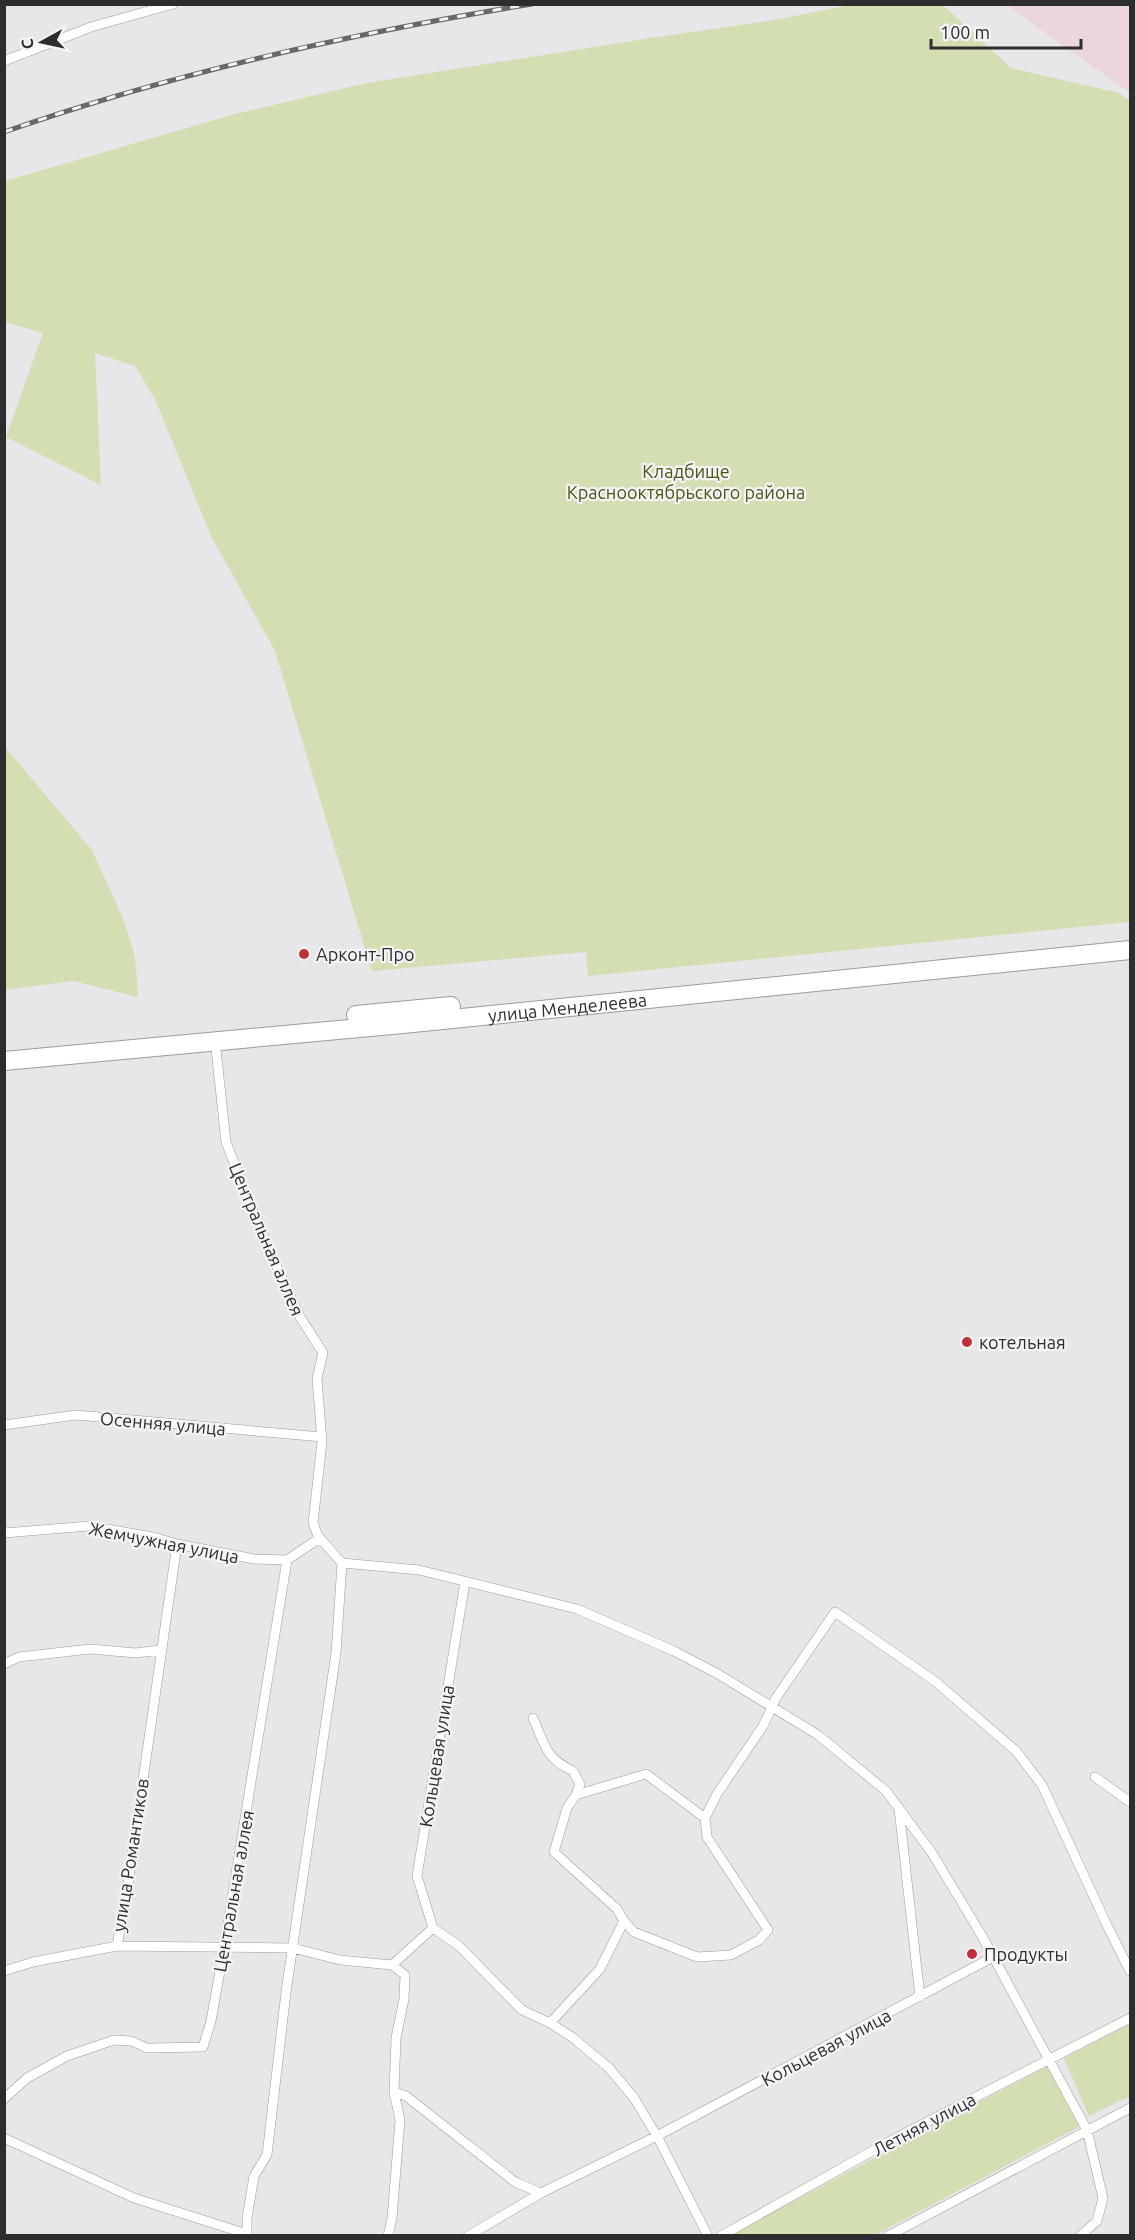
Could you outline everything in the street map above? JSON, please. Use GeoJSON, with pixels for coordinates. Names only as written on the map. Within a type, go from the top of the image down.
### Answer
{"type":"FeatureCollection","features":[{"type":"Feature","properties":{"kind":"highway","name":"улица Менделеева"},"geometry":{"type":"LineString","coordinates":[[4,1050],[1131,940]]}},
{"type":"Feature","properties":{"kind":"highway","name":"улица Менделеева"},"geometry":{"type":"LineString","coordinates":[[4,1061],[403,1024],[1131,950]]}},
{"type":"Feature","properties":{"kind":"street"},"geometry":{"type":"LineString","coordinates":[[4,61],[91,27],[173,4]]}},
{"type":"Feature","properties":{"kind":"street","name":"Центральная аллея"},"geometry":{"type":"LineString","coordinates":[[215,1040],[226,1143],[265,1241],[300,1317],[323,1353],[317,1378],[322,1437],[313,1523],[320,1538]]}},
{"type":"Feature","properties":{"kind":"street","name":"Осенняя улица"},"geometry":{"type":"LineString","coordinates":[[4,1425],[76,1415],[322,1437]]}},
{"type":"Feature","properties":{"kind":"street","name":"Жемчужная улица"},"geometry":{"type":"LineString","coordinates":[[4,1533],[89,1526],[254,1559],[287,1560]]}},
{"type":"Feature","properties":{"kind":"street"},"geometry":{"type":"LineString","coordinates":[[287,1560],[320,1538],[342,1563],[419,1570],[577,1609],[674,1651],[718,1674],[818,1735],[886,1791],[932,1853],[993,1956],[1086,2130],[1103,2198],[1097,2221],[1080,2235]]}},
{"type":"Feature","properties":{"kind":"street","name":"улица Романтиков"},"geometry":{"type":"LineString","coordinates":[[4,1971],[33,1962],[117,1946],[177,1544]]}},
{"type":"Feature","properties":{"kind":"street","name":"Центральная аллея"},"geometry":{"type":"LineString","coordinates":[[4,2099],[27,2078],[67,2056],[114,2040],[131,2041],[147,2048],[203,2047],[211,2021],[224,1948],[287,1560]]}},
{"type":"Feature","properties":{"kind":"street"},"geometry":{"type":"LineString","coordinates":[[4,2138],[134,2198],[247,2235],[247,2218],[254,2176],[267,2155],[286,1992],[336,1653],[342,1563]]}},
{"type":"Feature","properties":{"kind":"street","name":"Кольцевая улица"},"geometry":{"type":"LineString","coordinates":[[433,1928],[417,1876],[465,1582]]}},
{"type":"Feature","properties":{"kind":"street"},"geometry":{"type":"LineString","coordinates":[[533,1718],[550,1757],[573,1771],[580,1784],[567,1808],[554,1852],[617,1909],[634,1932],[697,1957],[731,1955],[759,1940],[768,1930],[707,1838],[705,1818],[776,1698],[835,1612],[936,1682],[1016,1751],[1042,1785],[1106,1923],[1131,1971]]}},
{"type":"Feature","properties":{"kind":"street"},"geometry":{"type":"LineString","coordinates":[[4,1664],[19,1657],[90,1649],[136,1653],[160,1650]]}},
{"type":"Feature","properties":{"kind":"street"},"geometry":{"type":"LineString","coordinates":[[576,1795],[646,1774],[705,1818]]}},
{"type":"Feature","properties":{"kind":"street"},"geometry":{"type":"LineString","coordinates":[[1095,1777],[1131,1802]]}},
{"type":"Feature","properties":{"kind":"street"},"geometry":{"type":"LineString","coordinates":[[898,1808],[920,1997]]}},
{"type":"Feature","properties":{"kind":"street"},"geometry":{"type":"LineString","coordinates":[[550,2023],[600,1970],[624,1921]]}},
{"type":"Feature","properties":{"kind":"street"},"geometry":{"type":"LineString","coordinates":[[392,1965],[433,1928],[459,1946],[522,2010],[550,2023],[572,2037],[609,2068],[634,2098],[657,2136],[708,2235]]}},
{"type":"Feature","properties":{"kind":"street"},"geometry":{"type":"LineString","coordinates":[[117,1946],[293,1948],[340,1960],[392,1965],[405,1975],[404,1999],[396,2038],[394,2092],[400,2120],[392,2218],[388,2235]]}},
{"type":"Feature","properties":{"kind":"street","name":"Кольцевая улица"},"geometry":{"type":"LineString","coordinates":[[468,2235],[541,2193],[657,2136],[993,1956]]}},
{"type":"Feature","properties":{"kind":"street","name":"Летняя улица"},"geometry":{"type":"LineString","coordinates":[[721,2235],[890,2141],[1131,2019]]}},
{"type":"Feature","properties":{"kind":"street"},"geometry":{"type":"LineString","coordinates":[[394,2092],[406,2096],[515,2182],[541,2193]]}},
{"type":"Feature","properties":{"kind":"street"},"geometry":{"type":"LineString","coordinates":[[888,2235],[1131,2108]]}},
{"type":"Feature","properties":{"kind":"shaded area"},"geometry":{"type":"Polygon","coordinates":[[[1006,5],[1130,5],[1130,93],[1006,5]]]}},
{"type":"Feature","properties":{"kind":"green space","name":"Кладбище Краснооктябрьского района"},"geometry":{"type":"Polygon","coordinates":[[[849,5],[943,5],[1011,68],[1119,93],[1130,101],[1130,922],[588,976],[586,952],[372,971],[275,651],[211,536],[155,399],[135,366],[95,353],[101,485],[6,437],[43,333],[5,322],[5,181],[235,114],[367,83],[775,20],[849,5]]]}},
{"type":"Feature","properties":{"kind":"green space"},"geometry":{"type":"Polygon","coordinates":[[[4,746],[92,850],[122,916],[135,956],[138,997],[73,981],[5,990],[4,746]]]}},
{"type":"Feature","properties":{"kind":"green space"},"geometry":{"type":"Polygon","coordinates":[[[1130,2024],[1130,2096],[1089,2116],[1064,2058],[1130,2024]]]}},
{"type":"Feature","properties":{"kind":"green space"},"geometry":{"type":"Polygon","coordinates":[[[1047,2066],[1079,2127],[875,2235],[728,2236],[1047,2066]]]}},
{"type":"Feature","properties":{"kind":"railway"},"geometry":{"type":"LineString","coordinates":[[4,132],[134,91],[265,56],[398,28],[532,4]]}},
{"type":"Feature","properties":{"kind":"place","name":"Арконт-Про"},"geometry":{"type":"Point","coordinates":[304,954]}},
{"type":"Feature","properties":{"kind":"place","name":"котельная"},"geometry":{"type":"Point","coordinates":[967,1342]}},
{"type":"Feature","properties":{"kind":"place","name":"Продукты"},"geometry":{"type":"Point","coordinates":[972,1954]}}]}
